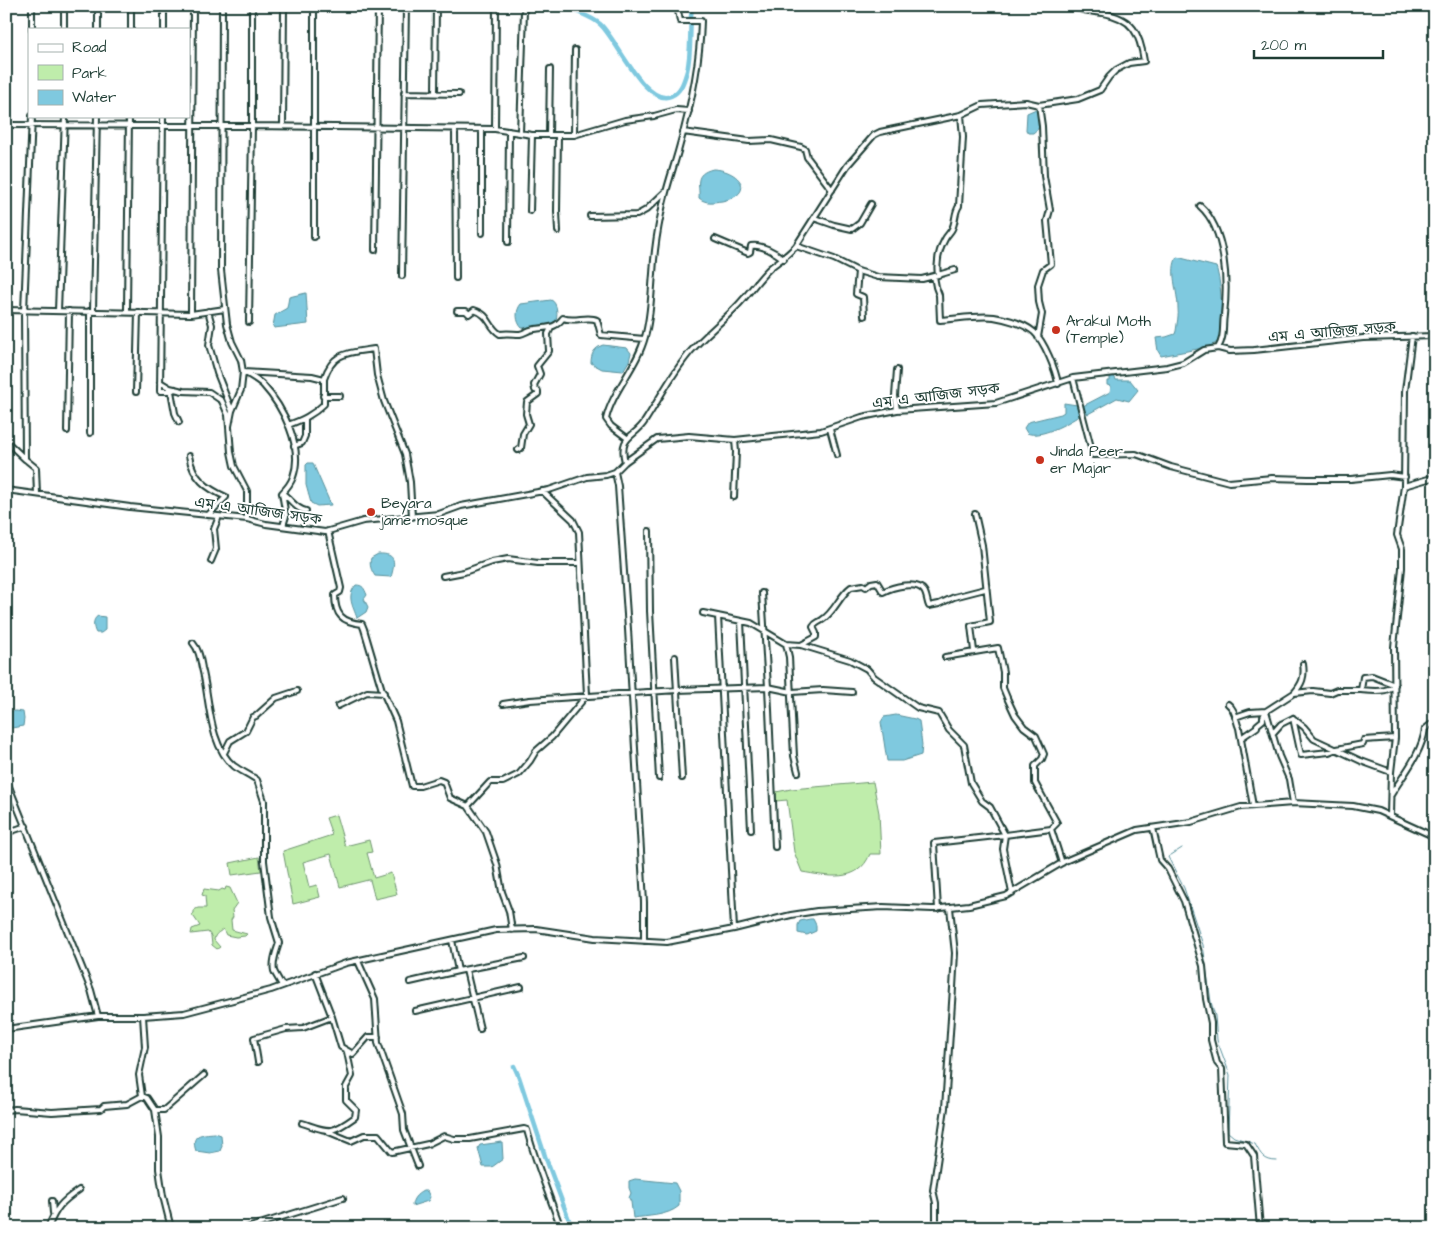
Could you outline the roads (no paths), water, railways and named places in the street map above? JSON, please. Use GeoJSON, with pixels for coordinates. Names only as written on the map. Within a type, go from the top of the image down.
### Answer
{"type":"FeatureCollection","features":[{"type":"Feature","properties":{"kind":"street"},"geometry":{"type":"LineString","coordinates":[[32,6],[32,28]]}},
{"type":"Feature","properties":{"kind":"street"},"geometry":{"type":"LineString","coordinates":[[64,6],[64,28]]}},
{"type":"Feature","properties":{"kind":"street"},"geometry":{"type":"LineString","coordinates":[[98,6],[98,28]]}},
{"type":"Feature","properties":{"kind":"street"},"geometry":{"type":"LineString","coordinates":[[130,28],[131,6]]}},
{"type":"Feature","properties":{"kind":"street"},"geometry":{"type":"LineString","coordinates":[[164,6],[164,28]]}},
{"type":"Feature","properties":{"kind":"street"},"geometry":{"type":"LineString","coordinates":[[191,314],[193,6]]}},
{"type":"Feature","properties":{"kind":"street"},"geometry":{"type":"LineString","coordinates":[[222,6],[221,270],[225,309],[232,342],[241,360],[243,372],[241,390],[232,411],[229,426]]}},
{"type":"Feature","properties":{"kind":"street"},"geometry":{"type":"LineString","coordinates":[[248,322],[252,126],[252,6]]}},
{"type":"Feature","properties":{"kind":"street"},"geometry":{"type":"LineString","coordinates":[[283,126],[284,6]]}},
{"type":"Feature","properties":{"kind":"street"},"geometry":{"type":"LineString","coordinates":[[314,6],[314,237]]}},
{"type":"Feature","properties":{"kind":"street"},"geometry":{"type":"LineString","coordinates":[[375,250],[378,6]]}},
{"type":"Feature","properties":{"kind":"street"},"geometry":{"type":"LineString","coordinates":[[402,276],[406,6]]}},
{"type":"Feature","properties":{"kind":"street"},"geometry":{"type":"LineString","coordinates":[[435,93],[436,6]]}},
{"type":"Feature","properties":{"kind":"street"},"geometry":{"type":"LineString","coordinates":[[495,129],[496,6]]}},
{"type":"Feature","properties":{"kind":"street"},"geometry":{"type":"LineString","coordinates":[[627,438],[611,426],[606,419],[608,409],[636,360],[650,318],[654,262],[666,192],[689,111],[698,70],[701,21],[680,21],[677,6]]}},
{"type":"Feature","properties":{"kind":"street"},"geometry":{"type":"LineString","coordinates":[[625,462],[624,448],[627,438],[644,424],[666,385],[690,353],[740,302],[769,268],[784,258],[796,246],[847,166],[880,132],[961,115],[982,105],[1026,102],[1039,105],[1078,99],[1100,90],[1108,77],[1116,70],[1129,63],[1144,61],[1141,41],[1136,31],[1126,21],[1102,12],[1088,12],[1076,8]]}},
{"type":"Feature","properties":{"kind":"street"},"geometry":{"type":"LineString","coordinates":[[520,133],[524,11]]}},
{"type":"Feature","properties":{"kind":"street"},"geometry":{"type":"LineString","coordinates":[[574,135],[575,50]]}},
{"type":"Feature","properties":{"kind":"street"},"geometry":{"type":"LineString","coordinates":[[549,135],[550,69]]}},
{"type":"Feature","properties":{"kind":"street"},"geometry":{"type":"LineString","coordinates":[[404,93],[459,94]]}},
{"type":"Feature","properties":{"kind":"street"},"geometry":{"type":"LineString","coordinates":[[1038,337],[1042,314],[1038,286],[1043,270],[1051,264],[1047,221],[1050,210],[1044,176],[1042,126],[1039,105]]}},
{"type":"Feature","properties":{"kind":"street"},"geometry":{"type":"LineString","coordinates":[[6,125],[193,125],[495,129],[532,135],[574,135],[625,120],[654,116],[676,110],[689,111]]}},
{"type":"Feature","properties":{"kind":"street"},"geometry":{"type":"LineString","coordinates":[[961,115],[963,137],[960,206],[956,211],[952,229],[944,240],[936,265],[936,288],[939,295],[940,320],[993,317],[1018,324],[1034,332],[1050,356],[1057,375],[1058,384]]}},
{"type":"Feature","properties":{"kind":"street"},"geometry":{"type":"LineString","coordinates":[[25,459],[24,311],[32,118]]}},
{"type":"Feature","properties":{"kind":"street"},"geometry":{"type":"LineString","coordinates":[[58,311],[65,118]]}},
{"type":"Feature","properties":{"kind":"street"},"geometry":{"type":"LineString","coordinates":[[90,433],[97,118]]}},
{"type":"Feature","properties":{"kind":"street"},"geometry":{"type":"LineString","coordinates":[[126,311],[129,118]]}},
{"type":"Feature","properties":{"kind":"street"},"geometry":{"type":"LineString","coordinates":[[163,118],[160,391],[209,392],[222,401],[228,414],[233,459],[247,490],[247,519]]}},
{"type":"Feature","properties":{"kind":"street"},"geometry":{"type":"LineString","coordinates":[[456,129],[456,278]]}},
{"type":"Feature","properties":{"kind":"street"},"geometry":{"type":"LineString","coordinates":[[482,129],[482,233]]}},
{"type":"Feature","properties":{"kind":"street"},"geometry":{"type":"LineString","coordinates":[[508,242],[509,131]]}},
{"type":"Feature","properties":{"kind":"street"},"geometry":{"type":"LineString","coordinates":[[683,132],[749,141],[771,140],[801,147],[805,149],[807,157],[832,190]]}},
{"type":"Feature","properties":{"kind":"street"},"geometry":{"type":"LineString","coordinates":[[530,211],[532,135]]}},
{"type":"Feature","properties":{"kind":"street"},"geometry":{"type":"LineString","coordinates":[[558,135],[558,231]]}},
{"type":"Feature","properties":{"kind":"street"},"geometry":{"type":"LineString","coordinates":[[590,216],[637,215],[646,210],[666,192]]}},
{"type":"Feature","properties":{"kind":"street"},"geometry":{"type":"LineString","coordinates":[[814,218],[852,229],[860,224],[871,204]]}},
{"type":"Feature","properties":{"kind":"street"},"geometry":{"type":"LineString","coordinates":[[1200,206],[1208,213],[1218,233],[1222,250],[1226,305],[1223,339],[1218,348]]}},
{"type":"Feature","properties":{"kind":"street"},"geometry":{"type":"LineString","coordinates":[[715,239],[748,253],[751,246],[757,245],[784,258]]}},
{"type":"Feature","properties":{"kind":"street"},"geometry":{"type":"LineString","coordinates":[[796,246],[878,277],[922,279],[955,270]]}},
{"type":"Feature","properties":{"kind":"street"},"geometry":{"type":"LineString","coordinates":[[858,271],[856,294],[863,297],[864,316]]}},
{"type":"Feature","properties":{"kind":"street"},"geometry":{"type":"LineString","coordinates":[[6,310],[126,311],[191,314],[225,309]]}},
{"type":"Feature","properties":{"kind":"street"},"geometry":{"type":"LineString","coordinates":[[458,311],[466,311],[469,314],[474,310],[482,313],[500,334],[523,334],[534,329],[551,328],[563,318],[568,321],[594,318],[597,320],[601,335],[644,339]]}},
{"type":"Feature","properties":{"kind":"street"},"geometry":{"type":"LineString","coordinates":[[67,431],[69,311]]}},
{"type":"Feature","properties":{"kind":"street"},"geometry":{"type":"LineString","coordinates":[[208,311],[212,325],[209,345],[217,373],[232,411]]}},
{"type":"Feature","properties":{"kind":"street"},"geometry":{"type":"LineString","coordinates":[[136,392],[138,312]]}},
{"type":"Feature","properties":{"kind":"street"},"geometry":{"type":"LineString","coordinates":[[518,450],[521,448],[523,434],[528,424],[526,414],[527,402],[538,394],[538,391],[534,390],[534,385],[540,374],[537,366],[549,351],[548,334],[551,328]]}},
{"type":"Feature","properties":{"kind":"street"},"geometry":{"type":"LineString","coordinates":[[1390,816],[1395,738],[1394,647],[1402,568],[1402,549],[1397,535],[1405,477],[1406,385],[1412,336]]}},
{"type":"Feature","properties":{"kind":"street","name":"এম এ আজিজ সড়ক"},"geometry":{"type":"LineString","coordinates":[[6,490],[247,519],[282,526],[328,531],[364,521],[439,514],[461,506],[542,491],[616,472],[625,462],[657,439],[688,436],[735,440],[830,429],[862,417],[897,410],[996,403],[1073,378],[1167,367],[1183,363],[1204,350],[1218,348],[1230,351],[1254,350],[1363,338],[1435,336]]}},
{"type":"Feature","properties":{"kind":"street"},"geometry":{"type":"LineString","coordinates":[[288,425],[305,419],[324,404],[324,379],[328,367],[338,356],[374,349],[377,375],[384,401],[405,454],[410,482],[412,517]]}},
{"type":"Feature","properties":{"kind":"street"},"geometry":{"type":"LineString","coordinates":[[896,370],[895,396],[897,410]]}},
{"type":"Feature","properties":{"kind":"street"},"geometry":{"type":"LineString","coordinates":[[243,372],[312,376],[324,379]]}},
{"type":"Feature","properties":{"kind":"street"},"geometry":{"type":"LineString","coordinates":[[243,372],[262,384],[286,416],[294,446],[296,457],[293,478],[282,493],[286,516],[282,526]]}},
{"type":"Feature","properties":{"kind":"street"},"geometry":{"type":"LineString","coordinates":[[1073,378],[1092,455],[1136,454],[1171,467],[1229,482],[1272,478],[1351,478],[1390,475],[1405,477]]}},
{"type":"Feature","properties":{"kind":"street"},"geometry":{"type":"LineString","coordinates":[[160,382],[173,390]]}},
{"type":"Feature","properties":{"kind":"street"},"geometry":{"type":"LineString","coordinates":[[173,390],[175,413],[179,422]]}},
{"type":"Feature","properties":{"kind":"street"},"geometry":{"type":"LineString","coordinates":[[323,396],[340,396]]}},
{"type":"Feature","properties":{"kind":"street"},"geometry":{"type":"LineString","coordinates":[[294,446],[302,443],[305,436],[305,419]]}},
{"type":"Feature","properties":{"kind":"street"},"geometry":{"type":"LineString","coordinates":[[830,429],[837,455]]}},
{"type":"Feature","properties":{"kind":"street"},"geometry":{"type":"LineString","coordinates":[[734,497],[735,440]]}},
{"type":"Feature","properties":{"kind":"street"},"geometry":{"type":"LineString","coordinates":[[6,441],[36,468],[38,494]]}},
{"type":"Feature","properties":{"kind":"street"},"geometry":{"type":"LineString","coordinates":[[188,456],[190,466],[197,479],[204,486],[226,497],[208,515]]}},
{"type":"Feature","properties":{"kind":"street"},"geometry":{"type":"LineString","coordinates":[[616,472],[632,693],[644,902],[644,941]]}},
{"type":"Feature","properties":{"kind":"street"},"geometry":{"type":"LineString","coordinates":[[1404,486],[1435,477]]}},
{"type":"Feature","properties":{"kind":"street"},"geometry":{"type":"LineString","coordinates":[[468,806],[490,782],[502,782],[518,774],[536,751],[552,737],[587,695],[579,532],[573,520],[542,491]]}},
{"type":"Feature","properties":{"kind":"street"},"geometry":{"type":"LineString","coordinates":[[282,493],[288,497],[292,504],[306,511]]}},
{"type":"Feature","properties":{"kind":"street"},"geometry":{"type":"LineString","coordinates":[[974,651],[970,626],[990,622],[982,545],[975,514]]}},
{"type":"Feature","properties":{"kind":"street"},"geometry":{"type":"LineString","coordinates":[[211,561],[216,549],[214,529],[218,519]]}},
{"type":"Feature","properties":{"kind":"street"},"geometry":{"type":"LineString","coordinates":[[328,531],[341,588],[340,592],[335,595],[335,604],[340,616],[352,623],[362,624],[384,693],[396,721],[412,786],[420,786],[438,780],[444,782],[450,798],[468,806],[486,832],[497,864],[512,930]]}},
{"type":"Feature","properties":{"kind":"street"},"geometry":{"type":"LineString","coordinates":[[648,531],[659,778]]}},
{"type":"Feature","properties":{"kind":"street"},"geometry":{"type":"LineString","coordinates":[[443,576],[508,559],[538,563],[580,563]]}},
{"type":"Feature","properties":{"kind":"street"},"geometry":{"type":"LineString","coordinates":[[801,645],[816,637],[812,627],[827,616],[851,587],[863,585],[866,587],[877,582],[883,592],[896,586],[920,587],[924,590],[929,606],[986,589]]}},
{"type":"Feature","properties":{"kind":"street"},"geometry":{"type":"LineString","coordinates":[[762,593],[775,847]]}},
{"type":"Feature","properties":{"kind":"street"},"geometry":{"type":"LineString","coordinates":[[703,613],[751,623],[786,644],[801,645],[850,660],[860,665],[918,708],[939,713],[949,730],[964,746],[971,783],[982,801],[990,807],[1005,835],[1004,849],[1012,893]]}},
{"type":"Feature","properties":{"kind":"street"},"geometry":{"type":"LineString","coordinates":[[718,616],[734,929]]}},
{"type":"Feature","properties":{"kind":"street"},"geometry":{"type":"LineString","coordinates":[[741,621],[750,830]]}},
{"type":"Feature","properties":{"kind":"street"},"geometry":{"type":"LineString","coordinates":[[193,642],[198,648],[212,723],[224,753],[233,765],[257,780],[264,801],[264,861],[271,918],[279,943],[274,956],[274,972],[280,979],[282,986]]}},
{"type":"Feature","properties":{"kind":"street"},"geometry":{"type":"LineString","coordinates":[[786,644],[792,692],[794,756],[798,772]]}},
{"type":"Feature","properties":{"kind":"street"},"geometry":{"type":"LineString","coordinates":[[938,909],[934,843],[1051,830],[1057,823],[1034,783],[1035,766],[1044,754],[1042,745],[1036,736],[1024,727],[1015,715],[1008,700],[1003,688],[1002,664],[998,648],[945,657]]}},
{"type":"Feature","properties":{"kind":"street"},"geometry":{"type":"LineString","coordinates":[[675,657],[682,778]]}},
{"type":"Feature","properties":{"kind":"street"},"geometry":{"type":"LineString","coordinates":[[1235,717],[1250,712],[1266,711],[1294,693],[1301,684],[1304,674],[1303,664]]}},
{"type":"Feature","properties":{"kind":"street"},"geometry":{"type":"LineString","coordinates":[[1361,690],[1363,677],[1372,676],[1395,685]]}},
{"type":"Feature","properties":{"kind":"street"},"geometry":{"type":"LineString","coordinates":[[1294,693],[1313,691],[1330,693],[1336,690],[1372,691],[1391,689],[1395,685]]}},
{"type":"Feature","properties":{"kind":"street"},"geometry":{"type":"LineString","coordinates":[[503,704],[587,695],[677,690],[768,687],[792,692],[823,690],[852,692]]}},
{"type":"Feature","properties":{"kind":"street"},"geometry":{"type":"LineString","coordinates":[[224,753],[230,741],[246,731],[253,717],[276,698],[296,691]]}},
{"type":"Feature","properties":{"kind":"street"},"geometry":{"type":"LineString","coordinates":[[338,706],[367,692],[384,693]]}},
{"type":"Feature","properties":{"kind":"street"},"geometry":{"type":"LineString","coordinates":[[1228,704],[1233,708],[1241,738],[1253,806]]}},
{"type":"Feature","properties":{"kind":"street"},"geometry":{"type":"LineString","coordinates":[[1266,711],[1279,756],[1289,779],[1293,802]]}},
{"type":"Feature","properties":{"kind":"street"},"geometry":{"type":"LineString","coordinates":[[1241,738],[1264,720],[1266,711]]}},
{"type":"Feature","properties":{"kind":"street"},"geometry":{"type":"LineString","coordinates":[[1293,718],[1301,755],[1329,752],[1363,744],[1364,740],[1395,738]]}},
{"type":"Feature","properties":{"kind":"street"},"geometry":{"type":"LineString","coordinates":[[1293,718],[1314,739],[1361,761],[1392,772]]}},
{"type":"Feature","properties":{"kind":"street"},"geometry":{"type":"LineString","coordinates":[[1273,733],[1281,724],[1293,718]]}},
{"type":"Feature","properties":{"kind":"street"},"geometry":{"type":"LineString","coordinates":[[1391,795],[1417,754],[1424,740],[1425,729],[1435,722]]}},
{"type":"Feature","properties":{"kind":"street"},"geometry":{"type":"LineString","coordinates":[[6,779],[91,990],[98,1016]]}},
{"type":"Feature","properties":{"kind":"street"},"geometry":{"type":"LineString","coordinates":[[6,1029],[98,1016],[143,1016],[184,1013],[271,990],[346,963],[496,930],[536,929],[595,938],[667,942],[817,911],[883,907],[938,909],[969,906],[1012,893],[1062,863],[1119,836],[1136,830],[1191,822],[1241,807],[1293,802],[1353,806],[1378,811],[1435,837]]}},
{"type":"Feature","properties":{"kind":"street"},"geometry":{"type":"LineString","coordinates":[[6,833],[26,826]]}},
{"type":"Feature","properties":{"kind":"street"},"geometry":{"type":"LineString","coordinates":[[1153,828],[1160,860],[1168,869],[1184,901],[1203,966],[1206,999],[1211,1023],[1211,1040],[1217,1063],[1222,1069],[1225,1142],[1246,1144],[1254,1156],[1260,1228]]}},
{"type":"Feature","properties":{"kind":"street"},"geometry":{"type":"LineString","coordinates":[[1051,830],[1062,863]]}},
{"type":"Feature","properties":{"kind":"street"},"geometry":{"type":"LineString","coordinates":[[936,1228],[936,1203],[933,1190],[945,1108],[954,988],[955,953],[950,908]]}},
{"type":"Feature","properties":{"kind":"street"},"geometry":{"type":"LineString","coordinates":[[452,940],[458,971]]}},
{"type":"Feature","properties":{"kind":"street"},"geometry":{"type":"LineString","coordinates":[[410,982],[524,958]]}},
{"type":"Feature","properties":{"kind":"street"},"geometry":{"type":"LineString","coordinates":[[358,961],[374,999],[378,1043],[404,1114],[404,1130],[418,1166]]}},
{"type":"Feature","properties":{"kind":"street"},"geometry":{"type":"LineString","coordinates":[[466,970],[480,1029]]}},
{"type":"Feature","properties":{"kind":"street"},"geometry":{"type":"LineString","coordinates":[[315,973],[332,1016],[341,1047],[353,1054],[368,1036],[378,1037]]}},
{"type":"Feature","properties":{"kind":"street"},"geometry":{"type":"LineString","coordinates":[[415,1011],[521,987]]}},
{"type":"Feature","properties":{"kind":"street"},"geometry":{"type":"LineString","coordinates":[[142,1096],[139,1075],[145,1047],[143,1016]]}},
{"type":"Feature","properties":{"kind":"street"},"geometry":{"type":"LineString","coordinates":[[258,1062],[254,1038],[286,1029],[303,1028],[332,1016]]}},
{"type":"Feature","properties":{"kind":"street"},"geometry":{"type":"LineString","coordinates":[[329,1132],[343,1126],[355,1117],[356,1110],[346,1100],[346,1087],[352,1076],[347,1052]]}},
{"type":"Feature","properties":{"kind":"street"},"geometry":{"type":"LineString","coordinates":[[154,1110],[164,1110],[204,1075]]}},
{"type":"Feature","properties":{"kind":"street"},"geometry":{"type":"LineString","coordinates":[[6,1110],[52,1112],[101,1109],[104,1106],[127,1104],[142,1096]]}},
{"type":"Feature","properties":{"kind":"street"},"geometry":{"type":"LineString","coordinates":[[142,1096],[147,1098],[154,1110],[159,1137],[160,1178],[171,1228]]}},
{"type":"Feature","properties":{"kind":"street"},"geometry":{"type":"LineString","coordinates":[[302,1124],[351,1141],[364,1135],[378,1135],[392,1152],[428,1144],[444,1136],[454,1139],[470,1138],[527,1130],[535,1159],[560,1228]]}},
{"type":"Feature","properties":{"kind":"street"},"geometry":{"type":"LineString","coordinates":[[48,1228],[63,1200],[79,1190]]}},
{"type":"Feature","properties":{"kind":"street"},"geometry":{"type":"LineString","coordinates":[[247,1228],[343,1198]]}},
{"type":"Feature","properties":{"kind":"street"},"geometry":{"type":"LineString","coordinates":[[52,1201],[53,1216]]}},
{"type":"Feature","properties":{"kind":"street"},"geometry":{"type":"LineString","coordinates":[[488,1228],[495,1225],[496,1228]]}},
{"type":"Feature","properties":{"kind":"water"},"geometry":{"type":"Polygon","coordinates":[[[1036,109],[1041,121],[1040,127],[1033,133],[1028,133],[1026,130],[1027,113],[1036,109]]]}},
{"type":"Feature","properties":{"kind":"water"},"geometry":{"type":"Polygon","coordinates":[[[713,169],[731,173],[737,178],[742,188],[739,193],[733,198],[716,202],[707,202],[699,198],[700,177],[713,169]]]}},
{"type":"Feature","properties":{"kind":"water"},"geometry":{"type":"Polygon","coordinates":[[[1177,257],[1216,267],[1221,297],[1218,342],[1208,347],[1161,356],[1158,351],[1156,338],[1175,334],[1176,331],[1178,302],[1174,269],[1177,257]]]}},
{"type":"Feature","properties":{"kind":"water"},"geometry":{"type":"Polygon","coordinates":[[[306,293],[308,324],[274,328],[275,315],[287,308],[289,297],[306,293]]]}},
{"type":"Feature","properties":{"kind":"water"},"geometry":{"type":"Polygon","coordinates":[[[551,300],[557,310],[555,323],[522,328],[518,323],[517,316],[521,304],[551,300]]]}},
{"type":"Feature","properties":{"kind":"water"},"geometry":{"type":"Polygon","coordinates":[[[603,345],[627,348],[631,353],[623,371],[602,369],[591,363],[594,352],[603,345]]]}},
{"type":"Feature","properties":{"kind":"water"},"geometry":{"type":"Polygon","coordinates":[[[1114,376],[1116,380],[1130,380],[1138,390],[1129,401],[1117,398],[1088,414],[1083,410],[1083,406],[1110,392],[1111,386],[1107,385],[1107,381],[1110,381],[1110,377],[1114,376]]]}},
{"type":"Feature","properties":{"kind":"water"},"geometry":{"type":"Polygon","coordinates":[[[1064,403],[1077,405],[1079,416],[1046,432],[1039,434],[1027,433],[1024,428],[1028,422],[1061,414],[1064,412],[1064,403]]]}},
{"type":"Feature","properties":{"kind":"water"},"geometry":{"type":"Polygon","coordinates":[[[313,463],[331,505],[317,506],[311,503],[306,485],[306,465],[313,463]]]}},
{"type":"Feature","properties":{"kind":"water"},"geometry":{"type":"Polygon","coordinates":[[[378,554],[392,557],[394,563],[391,577],[375,576],[370,561],[371,558],[378,554]]]}},
{"type":"Feature","properties":{"kind":"water"},"geometry":{"type":"Polygon","coordinates":[[[356,585],[362,586],[365,590],[367,595],[364,599],[368,607],[366,612],[357,618],[351,597],[351,593],[356,585]]]}},
{"type":"Feature","properties":{"kind":"water"},"geometry":{"type":"Polygon","coordinates":[[[98,616],[105,617],[105,630],[101,633],[96,633],[94,626],[94,621],[98,616]]]}},
{"type":"Feature","properties":{"kind":"water"},"geometry":{"type":"Polygon","coordinates":[[[6,712],[23,712],[23,726],[6,729],[6,712]]]}},
{"type":"Feature","properties":{"kind":"water"},"geometry":{"type":"Polygon","coordinates":[[[896,715],[919,721],[922,745],[921,755],[902,761],[887,761],[881,722],[884,717],[896,715]]]}},
{"type":"Feature","properties":{"kind":"water"},"geometry":{"type":"Polygon","coordinates":[[[813,919],[816,925],[816,931],[807,935],[798,933],[800,921],[813,919]]]}},
{"type":"Feature","properties":{"kind":"water"},"geometry":{"type":"Polygon","coordinates":[[[215,1133],[221,1135],[222,1146],[220,1151],[210,1153],[196,1151],[194,1141],[198,1136],[215,1133]]]}},
{"type":"Feature","properties":{"kind":"water"},"geometry":{"type":"Polygon","coordinates":[[[502,1142],[503,1159],[492,1167],[483,1167],[478,1148],[480,1145],[502,1142]]]}},
{"type":"Feature","properties":{"kind":"water"},"geometry":{"type":"Polygon","coordinates":[[[635,1179],[675,1183],[679,1191],[679,1206],[663,1214],[633,1218],[629,1198],[631,1193],[629,1181],[635,1179]]]}},
{"type":"Feature","properties":{"kind":"water"},"geometry":{"type":"Polygon","coordinates":[[[423,1191],[427,1191],[430,1197],[428,1201],[412,1206],[415,1197],[423,1191]]]}},
{"type":"Feature","properties":{"kind":"waterway"},"geometry":{"type":"LineString","coordinates":[[566,6],[600,24],[642,82],[661,97],[674,94],[680,89],[685,79],[689,55],[692,6]]}},
{"type":"Feature","properties":{"kind":"waterway"},"geometry":{"type":"LineString","coordinates":[[1182,848],[1168,857],[1184,888],[1203,945],[1211,1002],[1215,1016],[1217,1040],[1230,1075],[1228,1132],[1234,1137],[1255,1144],[1266,1159],[1277,1161]]}},
{"type":"Feature","properties":{"kind":"waterway"},"geometry":{"type":"LineString","coordinates":[[514,1066],[572,1228]]}},
{"type":"Feature","properties":{"kind":"place","name":"Arakul Moth (Temple)"},"geometry":{"type":"Point","coordinates":[1056,330]}},
{"type":"Feature","properties":{"kind":"place","name":"Jinda Peer er Majar"},"geometry":{"type":"Point","coordinates":[1040,460]}},
{"type":"Feature","properties":{"kind":"place","name":"Beyara jame mosque"},"geometry":{"type":"Point","coordinates":[371,512]}}]}
